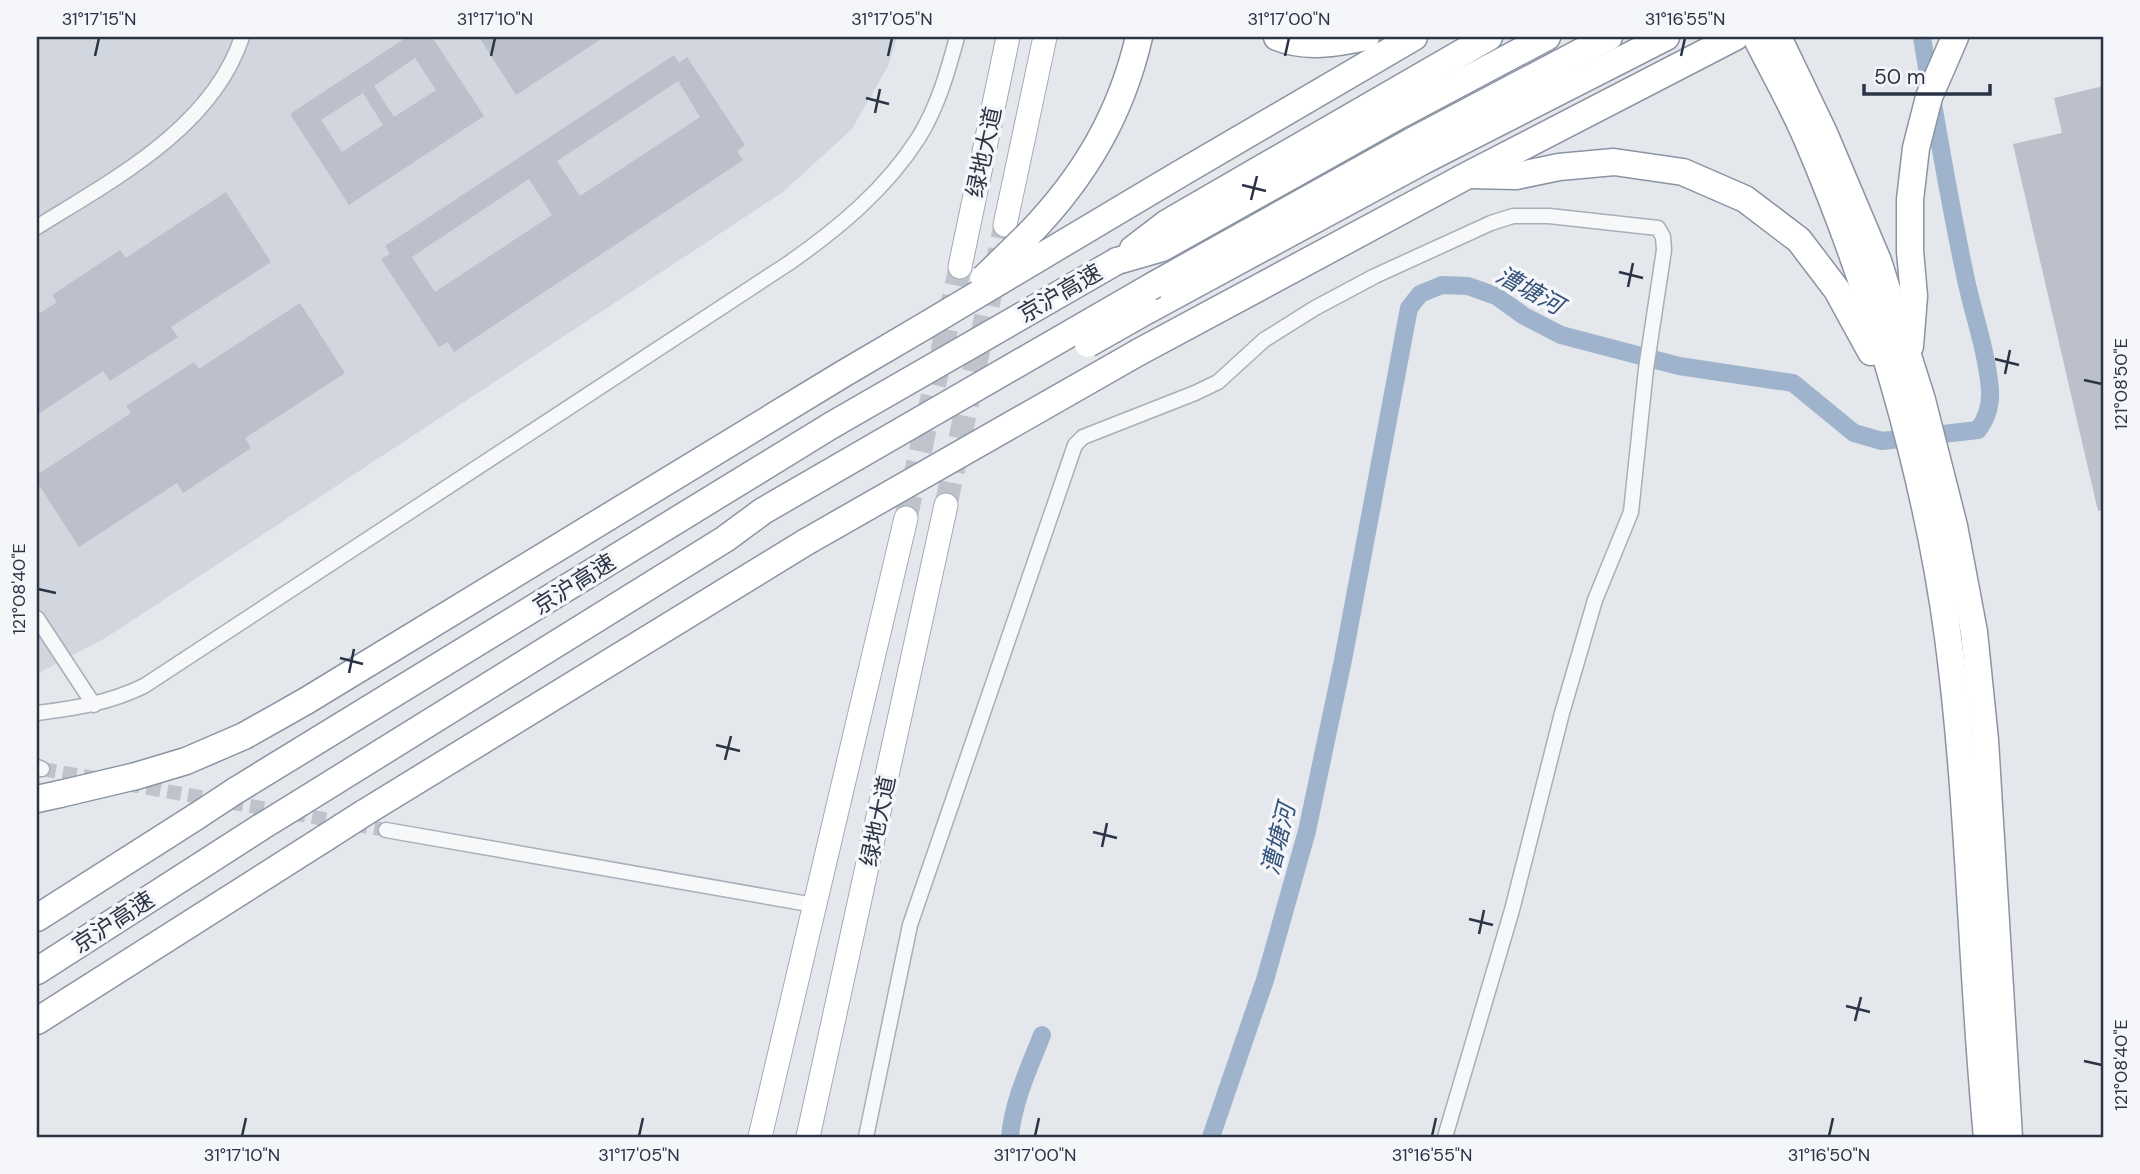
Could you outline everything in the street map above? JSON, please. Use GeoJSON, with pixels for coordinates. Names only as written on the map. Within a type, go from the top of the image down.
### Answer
{"type":"FeatureCollection","features":[{"type":"Feature","properties":{"kind":"highway"},"geometry":{"type":"LineString","coordinates":[[923,327],[994,270],[1020,245],[1085,166],[1120,101],[1139,37]]}},
{"type":"Feature","properties":{"kind":"highway"},"geometry":{"type":"LineString","coordinates":[[1278,37],[1312,44],[1342,43],[1366,37]]}},
{"type":"Feature","properties":{"kind":"highway"},"geometry":{"type":"LineString","coordinates":[[48,797],[186,761],[244,736],[306,701],[842,374],[1414,37]]}},
{"type":"Feature","properties":{"kind":"highway","name":"京沪高速"},"geometry":{"type":"LineString","coordinates":[[1165,235],[1489,37]]}},
{"type":"Feature","properties":{"kind":"highway","name":"京沪高速"},"geometry":{"type":"LineString","coordinates":[[37,918],[236,791],[832,425],[1117,261],[1547,37]]}},
{"type":"Feature","properties":{"kind":"highway","name":"京沪高速"},"geometry":{"type":"LineString","coordinates":[[37,971],[261,827],[725,539],[764,511],[818,488],[1151,298],[1412,141],[1609,37]]}},
{"type":"Feature","properties":{"kind":"highway"},"geometry":{"type":"LineString","coordinates":[[37,1021],[364,813],[806,542],[1139,352],[1468,175],[1735,37]]}},
{"type":"Feature","properties":{"kind":"highway"},"geometry":{"type":"LineString","coordinates":[[1756,37],[1806,138],[1910,401],[1974,632],[1986,740],[1981,869],[1981,1080],[1985,1137]]}},
{"type":"Feature","properties":{"kind":"highway"},"geometry":{"type":"LineString","coordinates":[[1778,37],[1824,133],[1878,261],[1910,358]]}},
{"type":"Feature","properties":{"kind":"highway"},"geometry":{"type":"LineString","coordinates":[[1910,401],[1914,296],[1910,251],[1910,200],[1916,148],[1929,97],[1955,37]]}},
{"type":"Feature","properties":{"kind":"highway","name":"京沪高速"},"geometry":{"type":"LineString","coordinates":[[1151,298],[1663,38]]}},
{"type":"Feature","properties":{"kind":"highway"},"geometry":{"type":"LineString","coordinates":[[1468,175],[1516,176],[1559,167],[1614,162],[1683,172],[1745,199],[1799,240],[1838,290],[1910,401]]}},
{"type":"Feature","properties":{"kind":"highway"},"geometry":{"type":"LineString","coordinates":[[1981,869],[2011,1137]]}},
{"type":"Feature","properties":{"kind":"main road","name":"绿地大道"},"geometry":{"type":"LineString","coordinates":[[960,267],[1008,37]]}},
{"type":"Feature","properties":{"kind":"main road","name":"绿地大道"},"geometry":{"type":"LineString","coordinates":[[1005,225],[1045,37]]}},
{"type":"Feature","properties":{"kind":"main road","name":"绿地大道"},"geometry":{"type":"LineString","coordinates":[[808,1137],[946,505]]}},
{"type":"Feature","properties":{"kind":"main road","name":"绿地大道"},"geometry":{"type":"LineString","coordinates":[[760,1137],[906,518]]}},
{"type":"Feature","properties":{"kind":"street"},"geometry":{"type":"LineString","coordinates":[[37,227],[115,179],[174,134],[209,96],[236,57],[243,37]]}},
{"type":"Feature","properties":{"kind":"street"},"geometry":{"type":"LineString","coordinates":[[37,713],[94,705],[119,698],[144,686],[827,236],[893,174],[920,135],[945,81],[957,37]]}},
{"type":"Feature","properties":{"kind":"street"},"geometry":{"type":"LineString","coordinates":[[866,1137],[911,925],[1075,445],[1083,437],[1218,382],[1264,340],[1315,308],[1466,232],[1513,216],[1549,216],[1658,228],[1663,236],[1664,250],[1646,369],[1631,512],[1605,573],[1588,625],[1539,798],[1512,910],[1445,1137]]}},
{"type":"Feature","properties":{"kind":"street"},"geometry":{"type":"LineString","coordinates":[[37,618],[94,705]]}},
{"type":"Feature","properties":{"kind":"street"},"geometry":{"type":"LineString","coordinates":[[386,830],[814,905]]}},
{"type":"Feature","properties":{"kind":"shaded area"},"geometry":{"type":"Polygon","coordinates":[[[37,37],[897,37],[888,66],[852,129],[783,192],[107,637],[37,674],[37,37]]]}},
{"type":"Feature","properties":{"kind":"building"},"geometry":{"type":"Polygon","coordinates":[[[407,37],[432,37],[484,116],[349,205],[290,114],[407,37]],[[415,58],[374,86],[394,117],[436,90],[415,58]],[[363,93],[321,120],[342,152],[383,125],[363,93]]]}},
{"type":"Feature","properties":{"kind":"building"},"geometry":{"type":"Polygon","coordinates":[[[479,37],[604,37],[516,95],[479,37]]]}},
{"type":"Feature","properties":{"kind":"building"},"geometry":{"type":"Polygon","coordinates":[[[674,55],[679,63],[687,57],[745,145],[737,151],[743,160],[454,352],[448,342],[439,347],[381,259],[390,254],[385,246],[674,55]],[[678,81],[557,161],[580,196],[700,117],[678,81]],[[529,179],[412,257],[435,292],[552,215],[529,179]]]}},
{"type":"Feature","properties":{"kind":"building"},"geometry":{"type":"Polygon","coordinates":[[[2103,86],[2103,510],[2098,511],[2013,144],[2062,133],[2054,98],[2103,86]]]}},
{"type":"Feature","properties":{"kind":"building"},"geometry":{"type":"Polygon","coordinates":[[[226,192],[271,262],[171,327],[178,337],[110,381],[103,371],[37,415],[37,315],[57,302],[52,295],[120,250],[126,258],[226,192]]]}},
{"type":"Feature","properties":{"kind":"building"},"geometry":{"type":"Polygon","coordinates":[[[300,303],[345,373],[245,438],[251,448],[183,493],[177,483],[79,547],[37,482],[37,475],[131,413],[126,406],[194,362],[199,369],[300,303]]]}},
{"type":"Feature","properties":{"kind":"waterway","name":"漕塘河"},"geometry":{"type":"LineString","coordinates":[[1211,1137],[1265,980],[1307,831],[1343,660],[1409,308],[1420,294],[1442,285],[1468,286],[1496,296],[1524,316],[1561,335],[1679,366],[1793,383],[1854,433],[1882,441],[1978,430],[1989,406],[1988,376],[1954,219],[1922,37]]}},
{"type":"Feature","properties":{"kind":"waterway"},"geometry":{"type":"LineString","coordinates":[[1010,1137],[1018,1098],[1042,1035]]}},
{"type":"Feature","properties":{"kind":"tunnel"},"geometry":{"type":"LineString","coordinates":[[946,505],[1005,225]]}},
{"type":"Feature","properties":{"kind":"tunnel"},"geometry":{"type":"LineString","coordinates":[[906,518],[960,267]]}},
{"type":"Feature","properties":{"kind":"tunnel"},"geometry":{"type":"LineString","coordinates":[[42,769],[99,779]]}},
{"type":"Feature","properties":{"kind":"tunnel"},"geometry":{"type":"LineString","coordinates":[[126,784],[386,830]]}}]}
